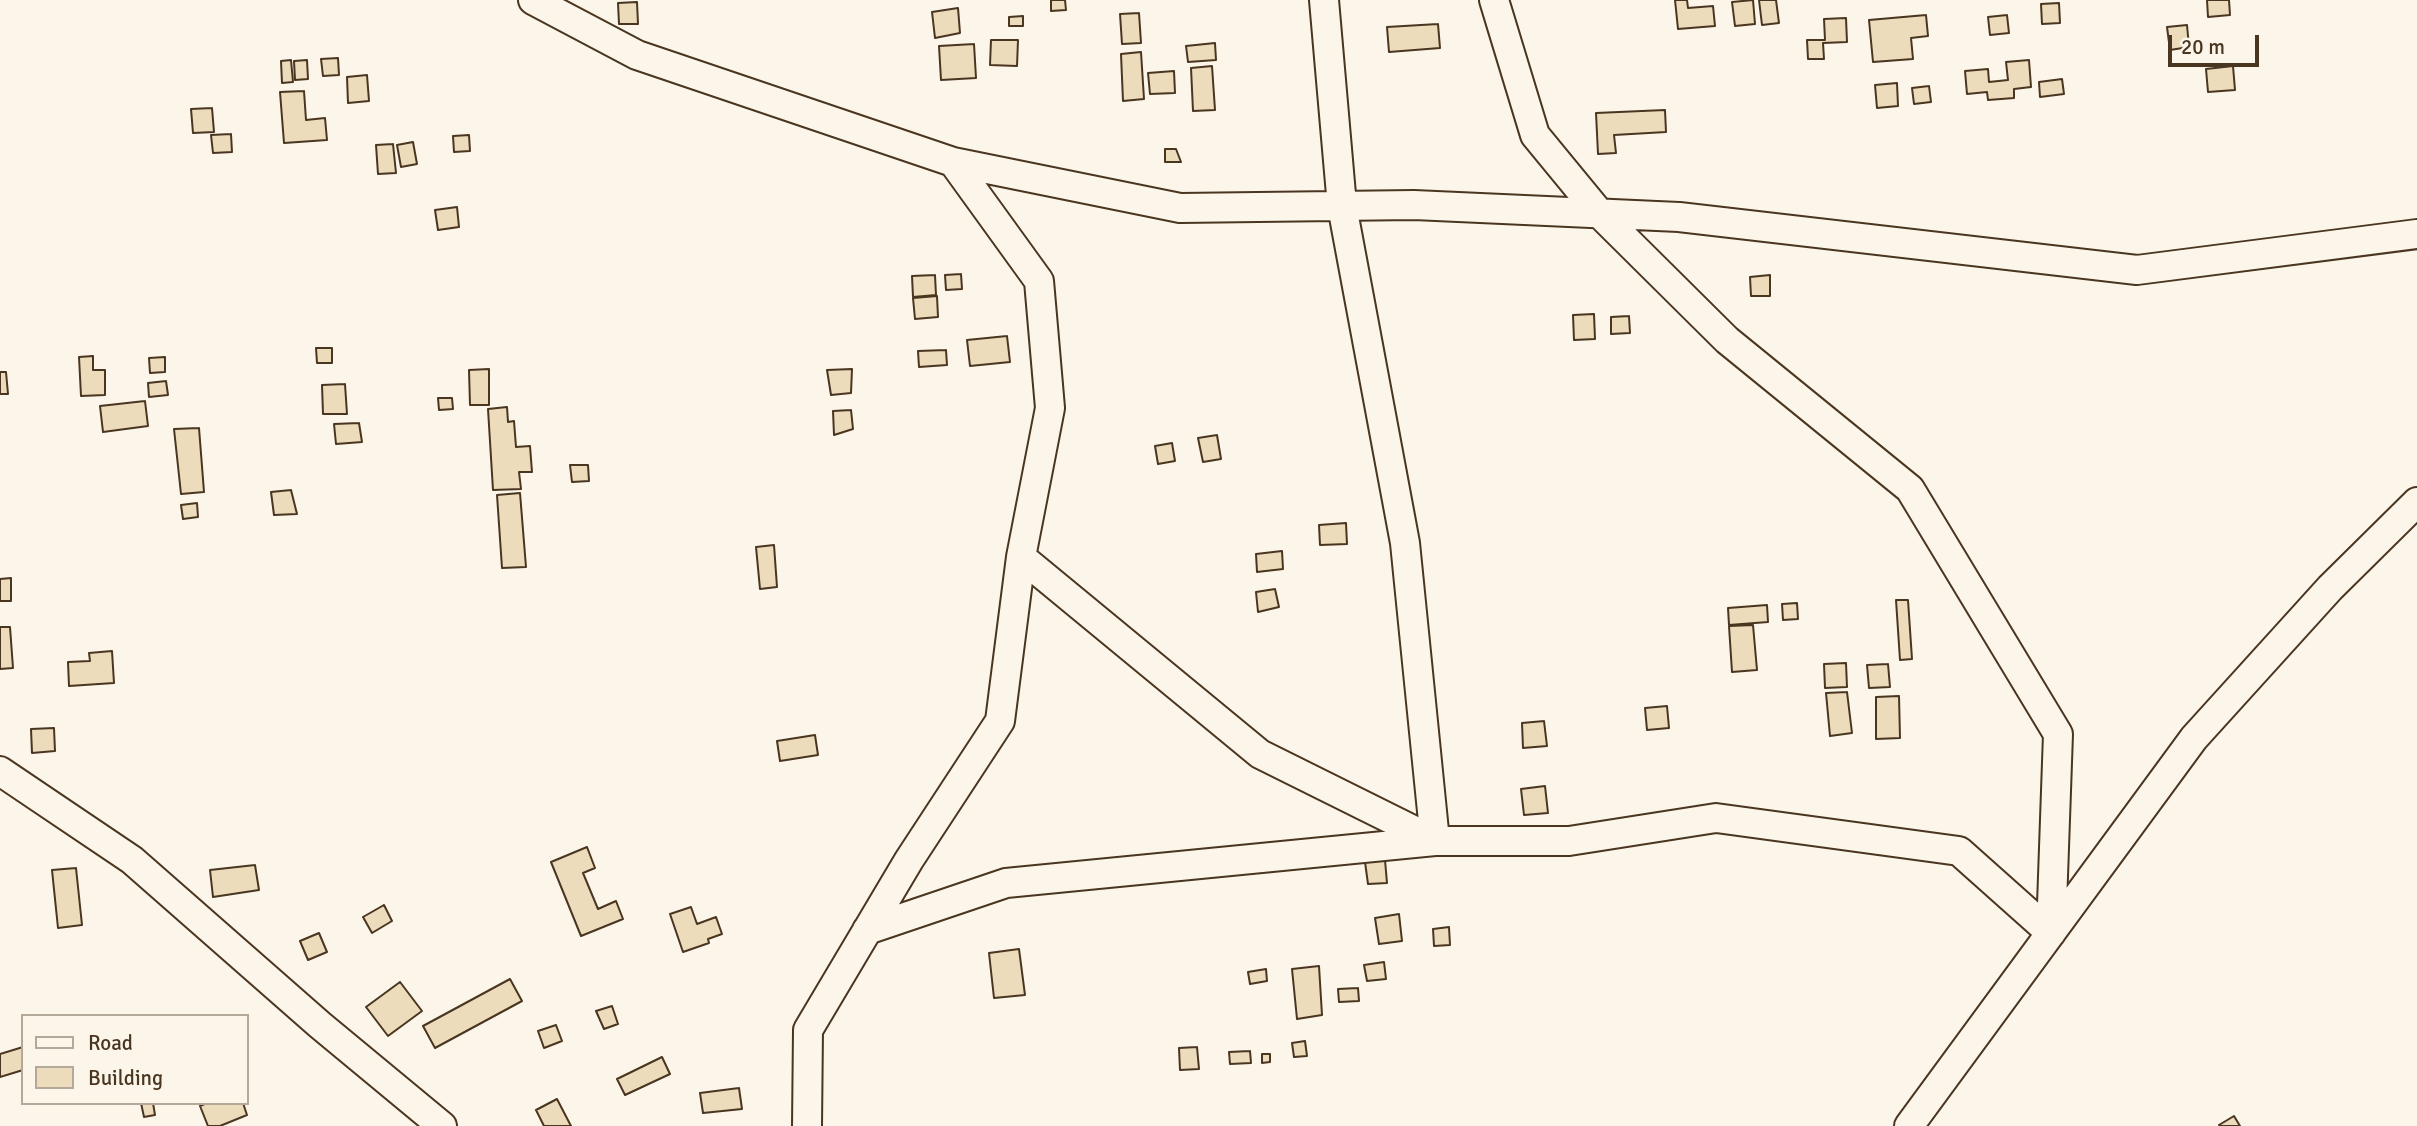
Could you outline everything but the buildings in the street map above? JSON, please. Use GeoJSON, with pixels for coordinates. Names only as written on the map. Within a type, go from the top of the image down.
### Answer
{"type":"FeatureCollection","features":[{"type":"Feature","properties":{"kind":"street"},"geometry":{"type":"LineString","coordinates":[[533,0],[636,55],[953,162],[1180,208],[1414,205],[1679,217],[2137,270],[2417,234]]}},
{"type":"Feature","properties":{"kind":"street"},"geometry":{"type":"LineString","coordinates":[[1324,0],[1342,206],[1405,543],[1435,841]]}},
{"type":"Feature","properties":{"kind":"street"},"geometry":{"type":"LineString","coordinates":[[1494,0],[1535,135],[1600,214],[1727,340],[1910,489],[2058,734],[2051,933]]}},
{"type":"Feature","properties":{"kind":"street"},"geometry":{"type":"LineString","coordinates":[[807,1126],[808,1030],[909,860],[1000,722],[1021,557],[1050,408],[1039,281],[953,162]]}},
{"type":"Feature","properties":{"kind":"street"},"geometry":{"type":"LineString","coordinates":[[1909,1126],[2194,738],[2330,588],[2417,502]]}},
{"type":"Feature","properties":{"kind":"street"},"geometry":{"type":"LineString","coordinates":[[1021,557],[1260,754],[1435,841]]}},
{"type":"Feature","properties":{"kind":"street"},"geometry":{"type":"LineString","coordinates":[[0,771],[132,860],[320,1025],[442,1126]]}},
{"type":"Feature","properties":{"kind":"street"},"geometry":{"type":"LineString","coordinates":[[867,930],[1006,883],[1435,841],[1569,841],[1716,818],[1959,850],[2051,933]]}}]}
